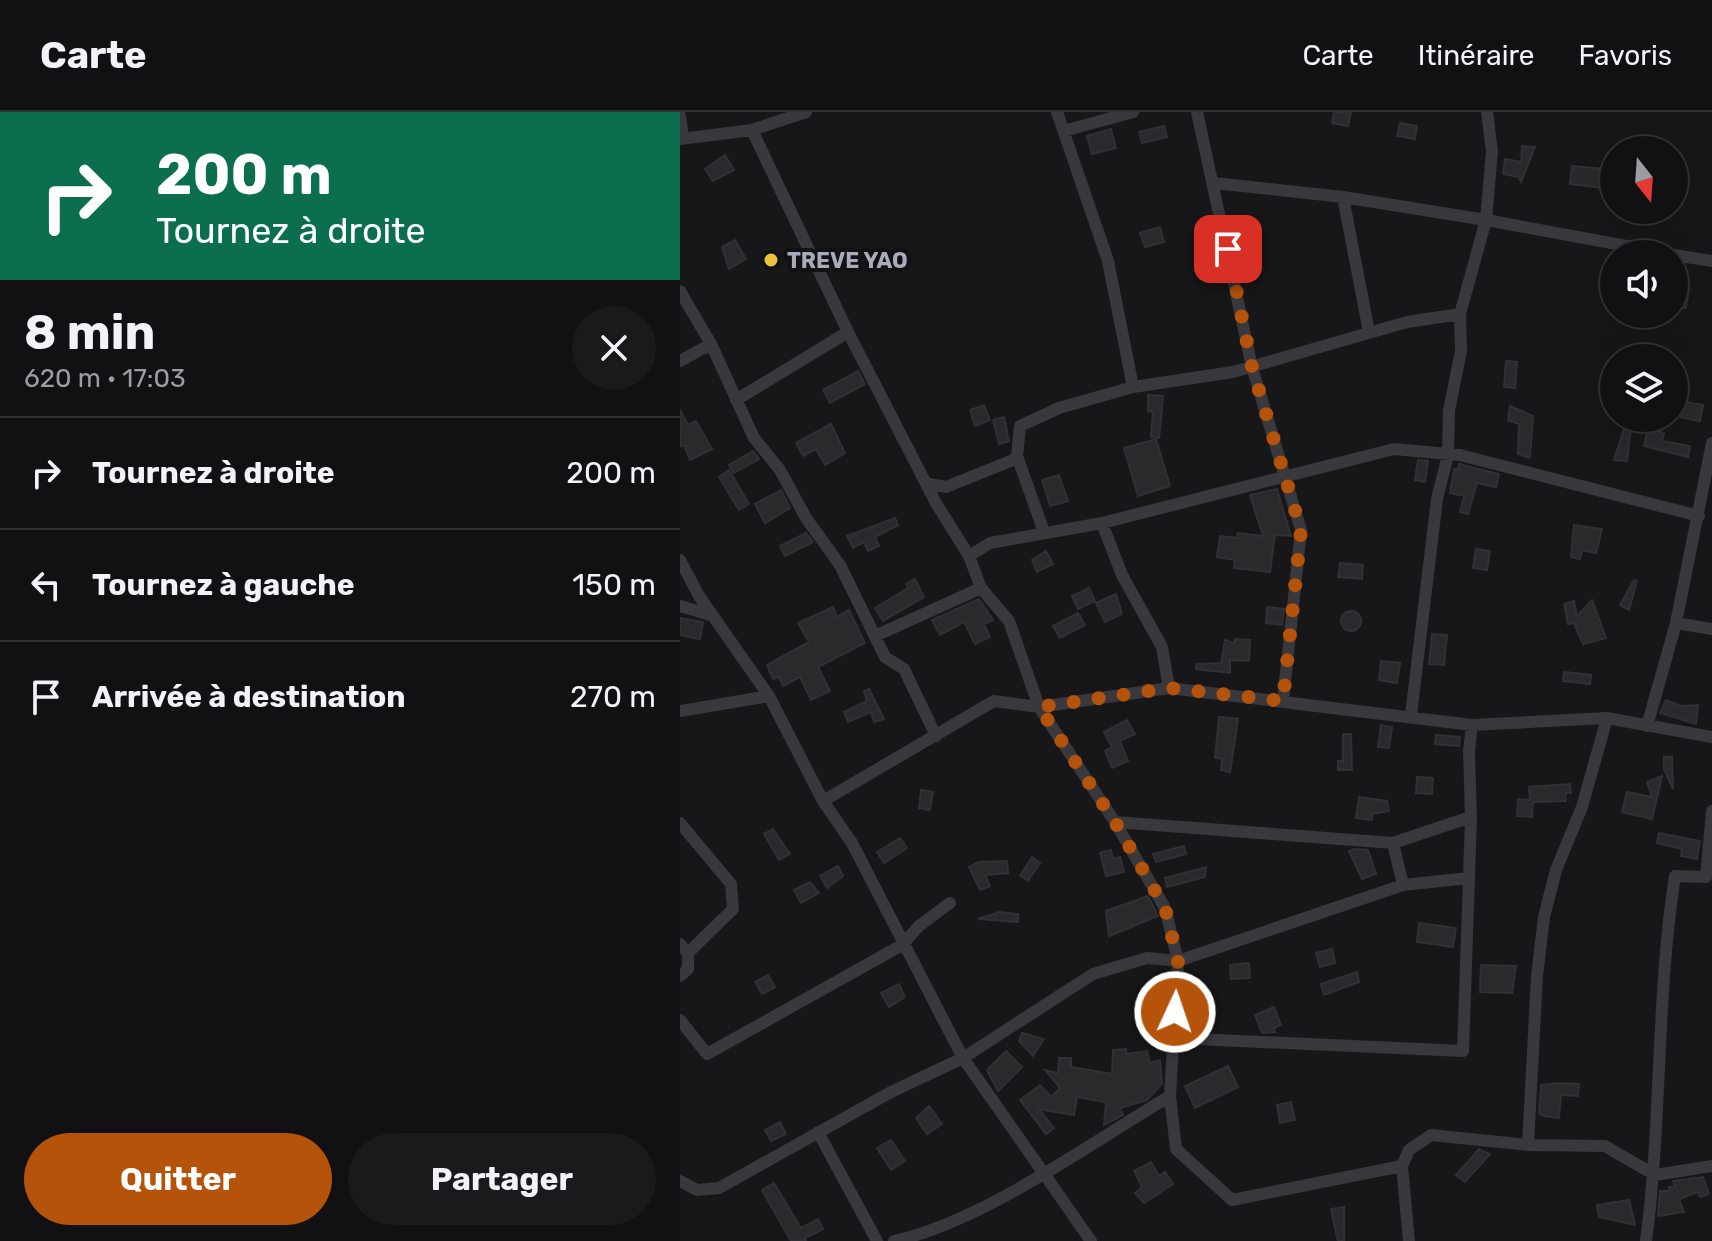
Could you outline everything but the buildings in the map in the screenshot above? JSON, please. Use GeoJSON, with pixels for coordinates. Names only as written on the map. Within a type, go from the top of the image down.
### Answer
{"type":"FeatureCollection","features":[{"type":"Feature","properties":{"kind":"street"},"geometry":{"type":"LineString","coordinates":[[680,116],[682,138],[752,130],[806,112]]}},
{"type":"Feature","properties":{"kind":"street"},"geometry":{"type":"LineString","coordinates":[[1057,112],[1108,261],[1133,387]]}},
{"type":"Feature","properties":{"kind":"street"},"geometry":{"type":"LineString","coordinates":[[1064,131],[1133,112]]}},
{"type":"Feature","properties":{"kind":"street"},"geometry":{"type":"LineString","coordinates":[[1197,112],[1252,367],[1287,475],[1301,530],[1283,701]]}},
{"type":"Feature","properties":{"kind":"street"},"geometry":{"type":"LineString","coordinates":[[1411,715],[1437,499],[1448,455],[1449,410],[1461,351],[1460,314],[1486,220],[1492,151],[1487,112]]}},
{"type":"Feature","properties":{"kind":"street"},"geometry":{"type":"LineString","coordinates":[[752,130],[848,332],[929,484],[936,503],[969,556],[981,588],[1009,621],[1039,707],[1115,822],[1165,908],[1178,961],[1170,1096],[1176,1149],[1232,1200],[1402,1166]]}},
{"type":"Feature","properties":{"kind":"street"},"geometry":{"type":"LineString","coordinates":[[1214,183],[1343,197],[1600,241]]}},
{"type":"Feature","properties":{"kind":"street"},"geometry":{"type":"LineString","coordinates":[[1343,197],[1369,332]]}},
{"type":"Feature","properties":{"kind":"street"},"geometry":{"type":"LineString","coordinates":[[1688,257],[1712,261]]}},
{"type":"Feature","properties":{"kind":"street"},"geometry":{"type":"LineString","coordinates":[[680,291],[711,344],[754,438],[780,470],[806,518],[840,565],[885,657],[904,669],[936,736]]}},
{"type":"Feature","properties":{"kind":"street"},"geometry":{"type":"LineString","coordinates":[[1044,532],[1017,456],[1018,432],[1024,423],[1059,408],[1133,387],[1252,367],[1369,332],[1460,314]]}},
{"type":"Feature","properties":{"kind":"street"},"geometry":{"type":"LineString","coordinates":[[736,400],[848,332]]}},
{"type":"Feature","properties":{"kind":"street"},"geometry":{"type":"LineString","coordinates":[[680,361],[711,344]]}},
{"type":"Feature","properties":{"kind":"street"},"geometry":{"type":"LineString","coordinates":[[1647,726],[1676,623],[1712,443]]}},
{"type":"Feature","properties":{"kind":"street"},"geometry":{"type":"LineString","coordinates":[[969,556],[990,543],[1102,523],[1394,449],[1448,455],[1699,516]]}},
{"type":"Feature","properties":{"kind":"street"},"geometry":{"type":"LineString","coordinates":[[929,484],[946,487],[1017,456]]}},
{"type":"Feature","properties":{"kind":"street"},"geometry":{"type":"LineString","coordinates":[[1102,523],[1122,575],[1162,647],[1169,688]]}},
{"type":"Feature","properties":{"kind":"street"},"geometry":{"type":"LineString","coordinates":[[680,560],[712,615],[769,696],[823,801],[852,843],[963,1058],[1041,1174],[1091,1241]]}},
{"type":"Feature","properties":{"kind":"street"},"geometry":{"type":"LineString","coordinates":[[875,636],[981,588]]}},
{"type":"Feature","properties":{"kind":"street"},"geometry":{"type":"LineString","coordinates":[[680,606],[712,615]]}},
{"type":"Feature","properties":{"kind":"street"},"geometry":{"type":"LineString","coordinates":[[1676,623],[1712,629]]}},
{"type":"Feature","properties":{"kind":"street"},"geometry":{"type":"LineString","coordinates":[[823,801],[994,701],[1039,707],[1169,688],[1411,715],[1472,725],[1607,718],[1712,737]]}},
{"type":"Feature","properties":{"kind":"street"},"geometry":{"type":"LineString","coordinates":[[680,711],[769,696]]}},
{"type":"Feature","properties":{"kind":"street"},"geometry":{"type":"LineString","coordinates":[[1528,1145],[1537,976],[1544,917],[1556,870],[1582,807],[1607,718]]}},
{"type":"Feature","properties":{"kind":"street"},"geometry":{"type":"LineString","coordinates":[[1174,1038],[1463,1051],[1472,725]]}},
{"type":"Feature","properties":{"kind":"street"},"geometry":{"type":"LineString","coordinates":[[1646,1241],[1655,1175],[1667,927],[1675,876],[1706,877],[1712,811]]}},
{"type":"Feature","properties":{"kind":"street"},"geometry":{"type":"LineString","coordinates":[[1115,822],[1393,843],[1471,817]]}},
{"type":"Feature","properties":{"kind":"street"},"geometry":{"type":"LineString","coordinates":[[680,823],[731,884],[733,909],[684,948],[688,969],[680,976]]}},
{"type":"Feature","properties":{"kind":"street"},"geometry":{"type":"LineString","coordinates":[[1393,843],[1403,885]]}},
{"type":"Feature","properties":{"kind":"street"},"geometry":{"type":"LineString","coordinates":[[680,1181],[697,1190],[719,1188],[891,1092],[963,1058],[1093,974],[1147,958],[1178,961],[1403,885],[1469,878]]}},
{"type":"Feature","properties":{"kind":"street"},"geometry":{"type":"LineString","coordinates":[[680,1020],[707,1054],[902,945],[919,926],[950,903]]}},
{"type":"Feature","properties":{"kind":"street"},"geometry":{"type":"LineString","coordinates":[[894,1241],[932,1237],[1170,1096]]}},
{"type":"Feature","properties":{"kind":"street"},"geometry":{"type":"LineString","coordinates":[[818,1132],[877,1241]]}},
{"type":"Feature","properties":{"kind":"street"},"geometry":{"type":"LineString","coordinates":[[1409,1241],[1402,1166],[1409,1150],[1431,1135],[1528,1145],[1605,1146],[1655,1175],[1712,1166]]}},
{"type":"Feature","properties":{"kind":"place","name":"TREVE YAO"},"geometry":{"type":"Point","coordinates":[771,260]}},
{"type":"Feature","properties":{"kind":"route"},"geometry":{"type":"LineString","coordinates":[[1175,1012],[1178,961],[1165,908],[1115,822],[1039,707],[1169,688],[1283,701],[1301,530],[1287,475],[1252,367],[1228,249]]}}]}
